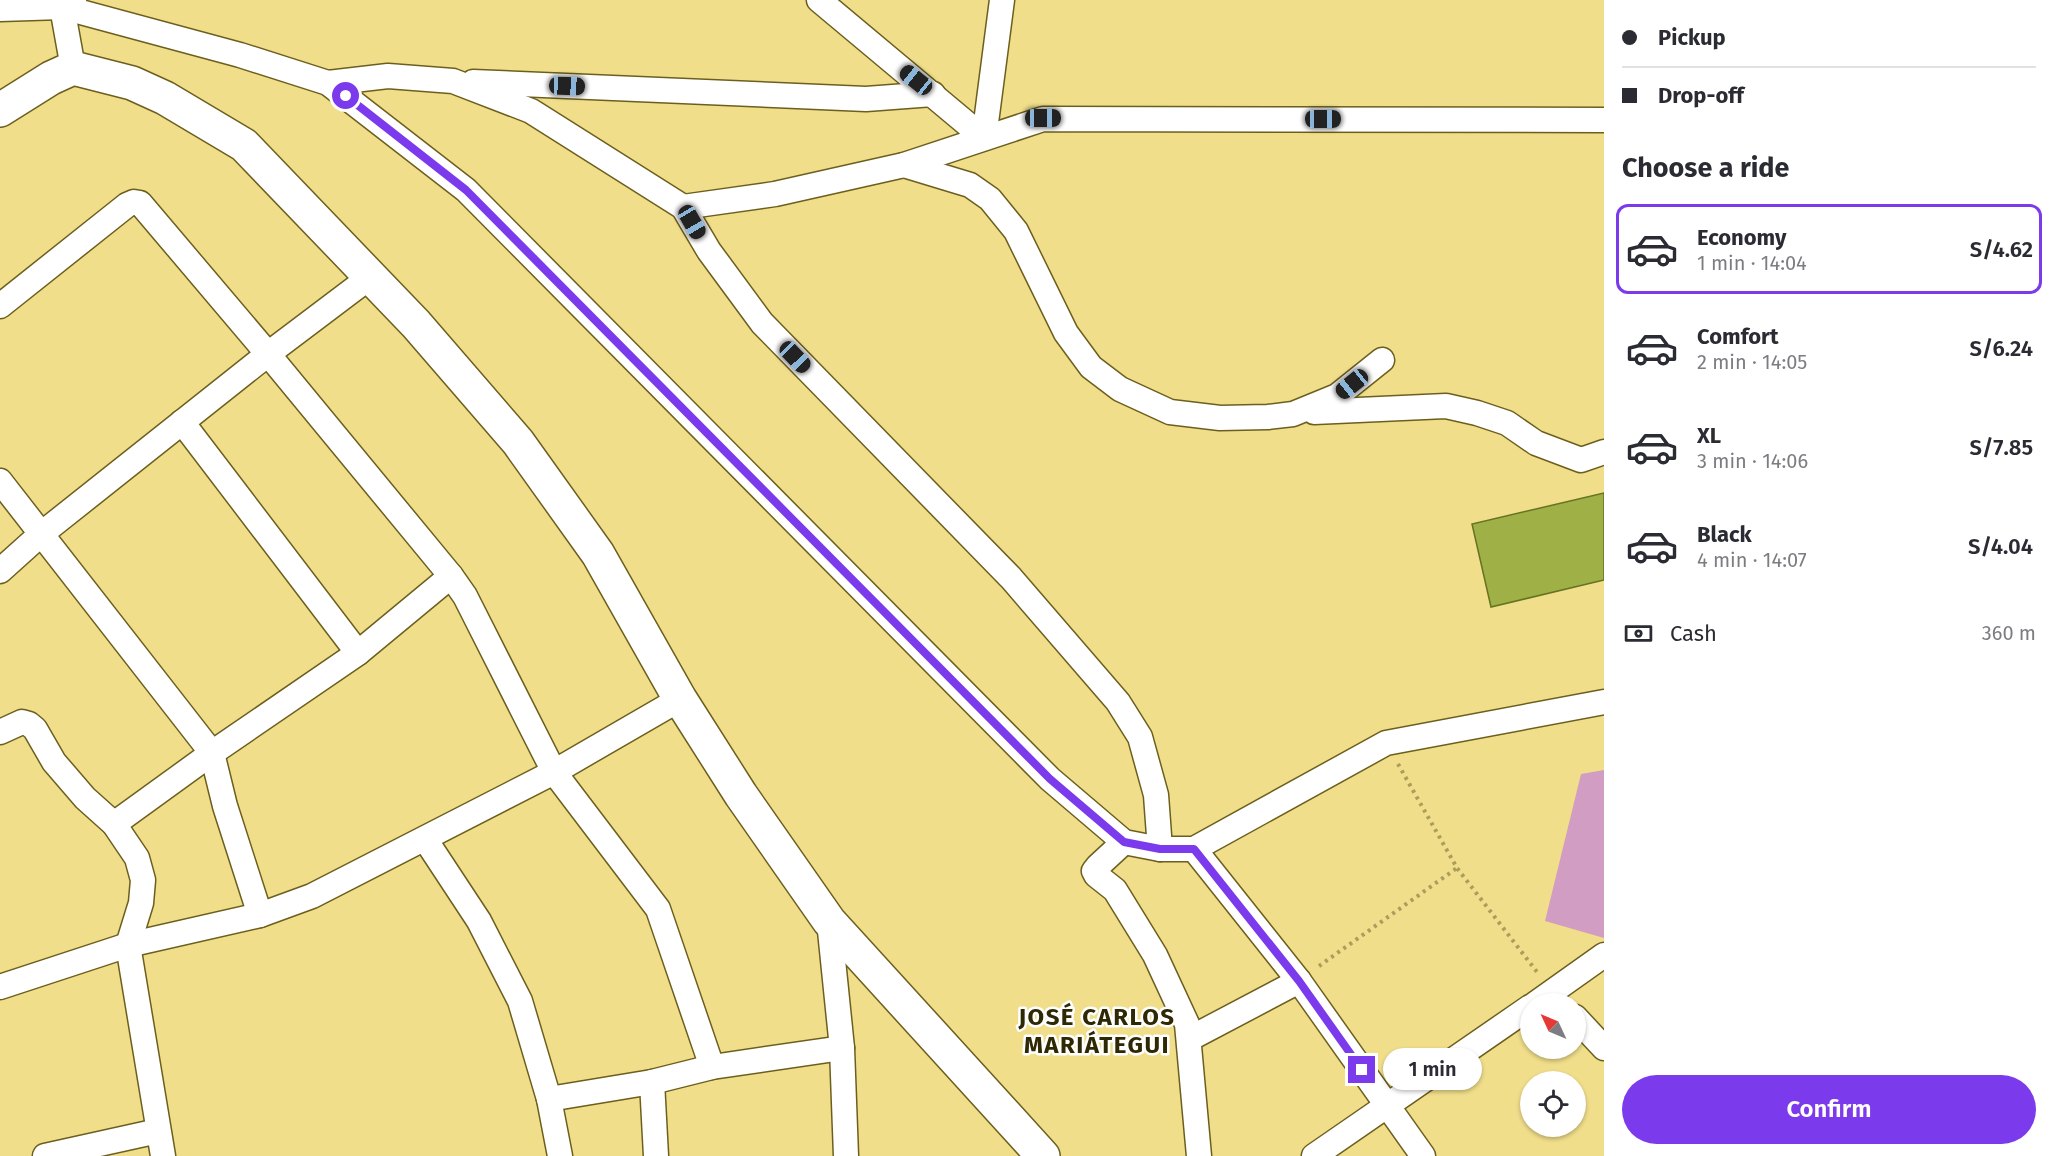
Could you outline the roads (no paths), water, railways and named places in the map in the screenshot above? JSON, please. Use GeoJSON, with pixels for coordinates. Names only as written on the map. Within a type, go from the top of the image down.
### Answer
{"type":"FeatureCollection","features":[{"type":"Feature","properties":{"kind":"main road"},"geometry":{"type":"LineString","coordinates":[[0,110],[51,78],[74,68],[132,83],[165,98],[244,145],[417,324],[518,442],[598,554],[680,699],[741,795],[829,921],[1043,1156]]}},
{"type":"Feature","properties":{"kind":"street"},"geometry":{"type":"LineString","coordinates":[[819,0],[984,138]]}},
{"type":"Feature","properties":{"kind":"street"},"geometry":{"type":"LineString","coordinates":[[984,138],[1002,0]]}},
{"type":"Feature","properties":{"kind":"street"},"geometry":{"type":"LineString","coordinates":[[68,2],[74,68]]}},
{"type":"Feature","properties":{"kind":"street"},"geometry":{"type":"LineString","coordinates":[[0,9],[68,2],[328,83],[466,190],[1050,779],[1124,842],[1160,849],[1194,849],[1386,743],[1604,702]]}},
{"type":"Feature","properties":{"kind":"street"},"geometry":{"type":"LineString","coordinates":[[328,83],[388,76],[453,81],[866,99],[933,94]]}},
{"type":"Feature","properties":{"kind":"street"},"geometry":{"type":"LineString","coordinates":[[453,81],[531,111],[684,207],[709,251],[762,323],[1011,578],[1118,702],[1140,737],[1156,795],[1160,849]]}},
{"type":"Feature","properties":{"kind":"street"},"geometry":{"type":"LineString","coordinates":[[684,207],[775,194],[904,165],[1043,118],[1604,120]]}},
{"type":"Feature","properties":{"kind":"street"},"geometry":{"type":"LineString","coordinates":[[904,165],[970,185],[990,199],[1017,231],[1066,333],[1090,367],[1120,389],[1170,412],[1220,418],[1268,417],[1446,406],[1507,423],[1536,443],[1581,460],[1604,452]]}},
{"type":"Feature","properties":{"kind":"street"},"geometry":{"type":"LineString","coordinates":[[0,306],[128,206],[134,202],[140,203],[268,354],[465,596],[554,772],[658,909],[712,1067]]}},
{"type":"Feature","properties":{"kind":"street"},"geometry":{"type":"LineString","coordinates":[[0,571],[40,535],[182,422],[370,277]]}},
{"type":"Feature","properties":{"kind":"street"},"geometry":{"type":"LineString","coordinates":[[1293,414],[1337,396],[1382,360]]}},
{"type":"Feature","properties":{"kind":"street"},"geometry":{"type":"LineString","coordinates":[[182,422],[358,653]]}},
{"type":"Feature","properties":{"kind":"street"},"geometry":{"type":"LineString","coordinates":[[0,481],[212,753],[225,806],[260,915]]}},
{"type":"Feature","properties":{"kind":"street"},"geometry":{"type":"LineString","coordinates":[[114,824],[212,753],[358,653],[451,576]]}},
{"type":"Feature","properties":{"kind":"street"},"geometry":{"type":"LineString","coordinates":[[0,987],[128,945],[260,915],[312,896],[554,772],[680,699]]}},
{"type":"Feature","properties":{"kind":"street"},"geometry":{"type":"LineString","coordinates":[[0,732],[22,722],[35,729],[54,762],[86,798],[114,824],[137,858],[143,880],[141,903],[128,945],[163,1156]]}},
{"type":"Feature","properties":{"kind":"street"},"geometry":{"type":"LineString","coordinates":[[424,839],[478,921],[520,1001],[549,1099],[560,1156]]}},
{"type":"Feature","properties":{"kind":"street"},"geometry":{"type":"LineString","coordinates":[[1124,842],[1095,868],[1095,873],[1115,890],[1155,955],[1187,1024],[1199,1156]]}},
{"type":"Feature","properties":{"kind":"street"},"geometry":{"type":"LineString","coordinates":[[1194,849],[1299,981],[1423,1156]]}},
{"type":"Feature","properties":{"kind":"street"},"geometry":{"type":"LineString","coordinates":[[829,921],[842,1048],[846,1156]]}},
{"type":"Feature","properties":{"kind":"street"},"geometry":{"type":"LineString","coordinates":[[1558,993],[1604,955]]}},
{"type":"Feature","properties":{"kind":"street"},"geometry":{"type":"LineString","coordinates":[[1189,1039],[1299,981]]}},
{"type":"Feature","properties":{"kind":"street"},"geometry":{"type":"LineString","coordinates":[[1314,1156],[1520,1014]]}},
{"type":"Feature","properties":{"kind":"street"},"geometry":{"type":"LineString","coordinates":[[1586,1029],[1604,1048]]}},
{"type":"Feature","properties":{"kind":"street"},"geometry":{"type":"LineString","coordinates":[[549,1099],[652,1083],[712,1067],[842,1048]]}},
{"type":"Feature","properties":{"kind":"street"},"geometry":{"type":"LineString","coordinates":[[652,1083],[656,1156]]}},
{"type":"Feature","properties":{"kind":"street"},"geometry":{"type":"LineString","coordinates":[[45,1156],[158,1131]]}},
{"type":"Feature","properties":{"kind":"district","name":"JOSÉ CARLOS MARIÁTEGUI"},"geometry":{"type":"Point","coordinates":[1097,1031]}}]}
